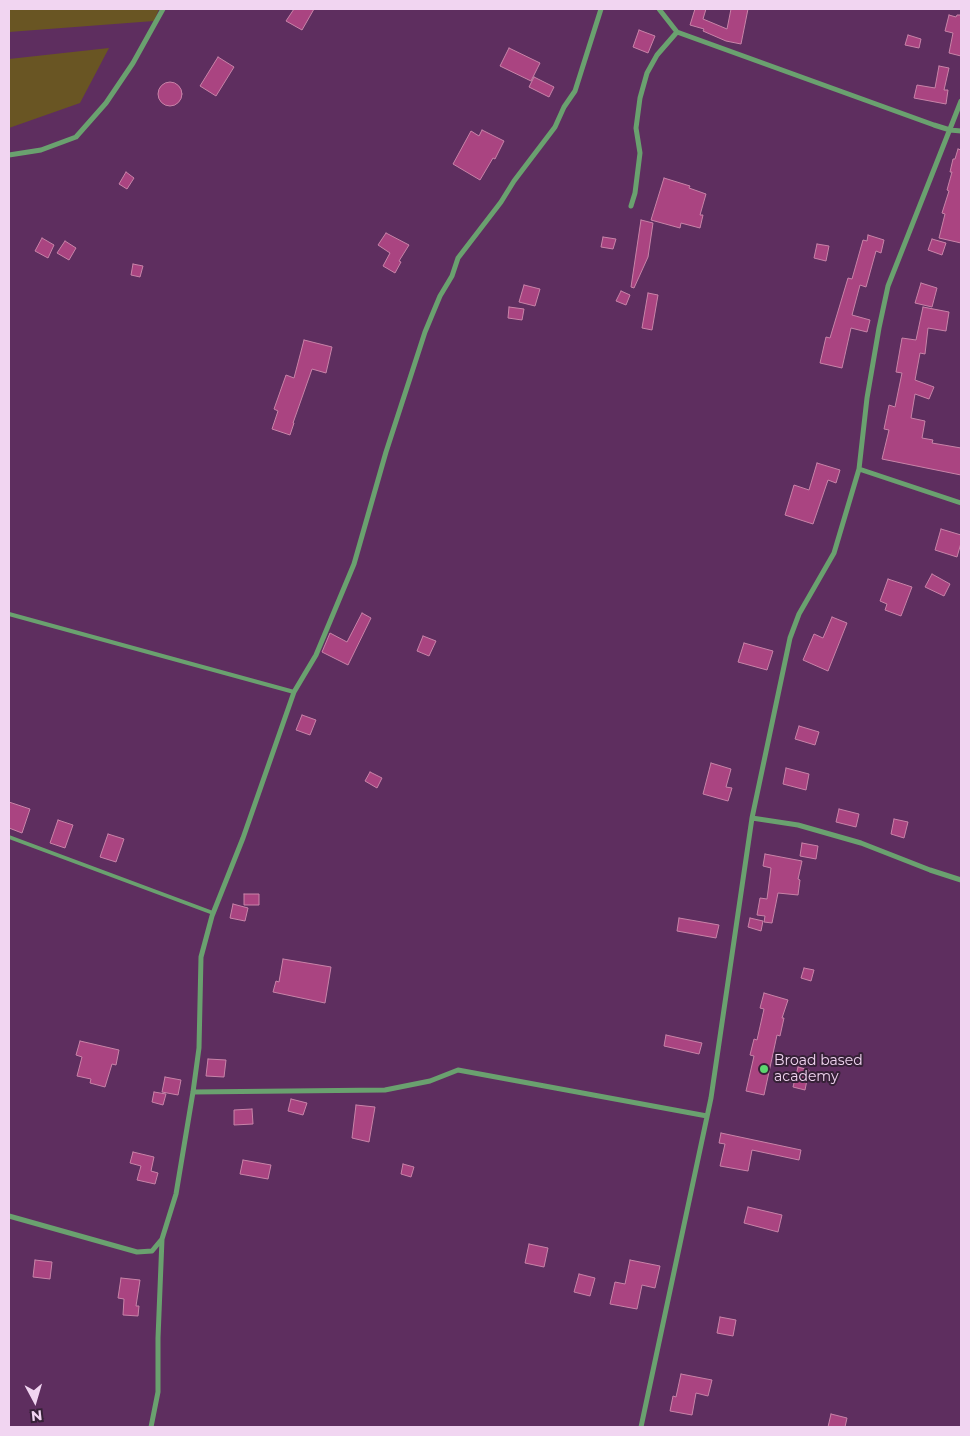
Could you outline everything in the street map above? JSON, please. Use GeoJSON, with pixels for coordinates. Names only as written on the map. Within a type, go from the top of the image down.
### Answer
{"type":"FeatureCollection","features":[{"type":"Feature","properties":{"kind":"street"},"geometry":{"type":"LineString","coordinates":[[9,154],[41,150],[76,137],[106,103],[133,63],[163,9]]}},
{"type":"Feature","properties":{"kind":"street"},"geometry":{"type":"LineString","coordinates":[[151,1427],[158,1392],[162,1239],[176,1194],[193,1092],[199,1048],[201,957],[213,913],[243,838],[294,692],[316,655],[354,564],[386,452],[425,332],[440,296],[452,276],[458,258],[555,127],[574,91],[601,9]]}},
{"type":"Feature","properties":{"kind":"street"},"geometry":{"type":"LineString","coordinates":[[659,9],[677,32],[950,130],[961,131]]}},
{"type":"Feature","properties":{"kind":"street"},"geometry":{"type":"LineString","coordinates":[[630,206],[635,193],[640,153],[636,128],[640,98],[648,73],[657,54],[677,32]]}},
{"type":"Feature","properties":{"kind":"street"},"geometry":{"type":"LineString","coordinates":[[641,1427],[707,1116],[752,818],[793,628],[834,553],[859,468],[867,398],[888,286],[961,101]]}},
{"type":"Feature","properties":{"kind":"street"},"geometry":{"type":"LineString","coordinates":[[859,468],[961,503]]}},
{"type":"Feature","properties":{"kind":"street"},"geometry":{"type":"LineString","coordinates":[[752,818],[798,826],[861,843],[961,880]]}},
{"type":"Feature","properties":{"kind":"street"},"geometry":{"type":"LineString","coordinates":[[193,1092],[384,1090],[430,1080],[458,1070],[707,1116]]}},
{"type":"Feature","properties":{"kind":"street"},"geometry":{"type":"LineString","coordinates":[[9,1216],[137,1252],[152,1251],[162,1239]]}},
{"type":"Feature","properties":{"kind":"lane"},"geometry":{"type":"LineString","coordinates":[[9,614],[294,692]]}},
{"type":"Feature","properties":{"kind":"lane"},"geometry":{"type":"LineString","coordinates":[[9,837],[213,913]]}},
{"type":"Feature","properties":{"kind":"shaded area"},"geometry":{"type":"Polygon","coordinates":[[[9,9],[159,9],[154,21],[9,32],[9,9]]]}},
{"type":"Feature","properties":{"kind":"shaded area"},"geometry":{"type":"Polygon","coordinates":[[[109,48],[80,103],[9,128],[9,59],[109,48]]]}},
{"type":"Feature","properties":{"kind":"building"},"geometry":{"type":"Polygon","coordinates":[[[294,9],[314,9],[302,30],[286,21],[294,9]]]}},
{"type":"Feature","properties":{"kind":"building"},"geometry":{"type":"Polygon","coordinates":[[[695,9],[706,9],[703,19],[727,29],[731,9],[748,9],[741,44],[726,41],[703,31],[704,29],[690,25],[695,9]]]}},
{"type":"Feature","properties":{"kind":"building"},"geometry":{"type":"Polygon","coordinates":[[[949,15],[956,17],[961,15],[961,56],[949,53],[953,33],[945,31],[949,15]]]}},
{"type":"Feature","properties":{"kind":"building"},"geometry":{"type":"Polygon","coordinates":[[[639,30],[655,36],[648,53],[633,47],[639,30]]]}},
{"type":"Feature","properties":{"kind":"building"},"geometry":{"type":"Polygon","coordinates":[[[908,35],[921,39],[919,48],[905,45],[908,35]]]}},
{"type":"Feature","properties":{"kind":"building"},"geometry":{"type":"Polygon","coordinates":[[[509,48],[540,63],[531,81],[500,66],[509,48]]]}},
{"type":"Feature","properties":{"kind":"building"},"geometry":{"type":"Polygon","coordinates":[[[218,57],[234,67],[216,96],[200,86],[218,57]]]}},
{"type":"Feature","properties":{"kind":"building"},"geometry":{"type":"Polygon","coordinates":[[[939,66],[949,68],[944,90],[948,90],[946,104],[914,98],[917,85],[935,88],[939,66]]]}},
{"type":"Feature","properties":{"kind":"building"},"geometry":{"type":"Polygon","coordinates":[[[534,77],[554,87],[549,97],[529,87],[534,77]]]}},
{"type":"Feature","properties":{"kind":"building"},"geometry":{"type":"Polygon","coordinates":[[[170,82],[179,85],[182,94],[179,103],[170,106],[161,103],[158,94],[161,85],[170,82]]]}},
{"type":"Feature","properties":{"kind":"building"},"geometry":{"type":"Polygon","coordinates":[[[482,130],[504,141],[495,159],[493,158],[480,180],[453,164],[471,131],[479,136],[482,130]]]}},
{"type":"Feature","properties":{"kind":"building"},"geometry":{"type":"Polygon","coordinates":[[[958,149],[961,150],[961,243],[939,238],[945,214],[942,213],[949,191],[947,190],[952,172],[950,172],[958,149]]]}},
{"type":"Feature","properties":{"kind":"building"},"geometry":{"type":"Polygon","coordinates":[[[126,172],[134,178],[127,189],[119,184],[126,172]]]}},
{"type":"Feature","properties":{"kind":"building"},"geometry":{"type":"Polygon","coordinates":[[[664,178],[690,186],[689,188],[706,194],[700,215],[703,215],[700,228],[681,223],[680,228],[651,220],[664,178]]]}},
{"type":"Feature","properties":{"kind":"building"},"geometry":{"type":"Polygon","coordinates":[[[641,220],[653,223],[648,257],[634,288],[631,287],[641,220]]]}},
{"type":"Feature","properties":{"kind":"building"},"geometry":{"type":"Polygon","coordinates":[[[386,233],[409,245],[399,261],[401,262],[395,273],[383,266],[390,253],[378,245],[386,233]]]}},
{"type":"Feature","properties":{"kind":"building"},"geometry":{"type":"Polygon","coordinates":[[[868,235],[884,240],[881,253],[876,251],[866,287],[860,285],[852,315],[870,320],[867,332],[851,328],[842,368],[820,363],[826,337],[830,338],[848,278],[852,279],[863,240],[867,241],[868,235]]]}},
{"type":"Feature","properties":{"kind":"building"},"geometry":{"type":"Polygon","coordinates":[[[603,237],[616,239],[613,249],[601,247],[603,237]]]}},
{"type":"Feature","properties":{"kind":"building"},"geometry":{"type":"Polygon","coordinates":[[[42,238],[54,245],[48,258],[35,251],[42,238]]]}},
{"type":"Feature","properties":{"kind":"building"},"geometry":{"type":"Polygon","coordinates":[[[932,239],[946,243],[942,255],[928,250],[932,239]]]}},
{"type":"Feature","properties":{"kind":"building"},"geometry":{"type":"Polygon","coordinates":[[[65,241],[76,248],[69,260],[57,253],[65,241]]]}},
{"type":"Feature","properties":{"kind":"building"},"geometry":{"type":"Polygon","coordinates":[[[817,244],[829,246],[826,261],[814,258],[817,244]]]}},
{"type":"Feature","properties":{"kind":"building"},"geometry":{"type":"Polygon","coordinates":[[[133,264],[143,266],[140,277],[131,275],[133,264]]]}},
{"type":"Feature","properties":{"kind":"building"},"geometry":{"type":"Polygon","coordinates":[[[921,283],[937,288],[932,307],[915,303],[921,283]]]}},
{"type":"Feature","properties":{"kind":"building"},"geometry":{"type":"Polygon","coordinates":[[[524,285],[540,289],[535,306],[519,302],[524,285]]]}},
{"type":"Feature","properties":{"kind":"building"},"geometry":{"type":"Polygon","coordinates":[[[621,291],[630,295],[626,305],[616,301],[621,291]]]}},
{"type":"Feature","properties":{"kind":"building"},"geometry":{"type":"Polygon","coordinates":[[[648,293],[658,295],[652,330],[642,328],[648,293]]]}},
{"type":"Feature","properties":{"kind":"building"},"geometry":{"type":"Polygon","coordinates":[[[509,307],[524,309],[522,320],[508,318],[509,307]]]}},
{"type":"Feature","properties":{"kind":"building"},"geometry":{"type":"Polygon","coordinates":[[[923,307],[949,312],[946,331],[928,328],[925,354],[920,353],[915,380],[934,387],[929,399],[915,394],[911,418],[925,421],[922,438],[933,440],[932,443],[961,448],[961,475],[882,459],[889,430],[884,429],[889,405],[895,407],[902,373],[896,372],[902,338],[916,340],[923,307]]]}},
{"type":"Feature","properties":{"kind":"building"},"geometry":{"type":"Polygon","coordinates":[[[304,340],[332,347],[326,373],[312,369],[290,435],[272,429],[278,411],[274,409],[286,375],[294,378],[304,340]]]}},
{"type":"Feature","properties":{"kind":"building"},"geometry":{"type":"Polygon","coordinates":[[[817,463],[840,470],[836,483],[828,480],[813,524],[785,515],[794,485],[809,490],[817,463]]]}},
{"type":"Feature","properties":{"kind":"building"},"geometry":{"type":"Polygon","coordinates":[[[941,529],[961,535],[957,557],[935,550],[941,529]]]}},
{"type":"Feature","properties":{"kind":"building"},"geometry":{"type":"Polygon","coordinates":[[[932,574],[950,584],[944,596],[925,587],[932,574]]]}},
{"type":"Feature","properties":{"kind":"building"},"geometry":{"type":"Polygon","coordinates":[[[888,579],[912,587],[901,616],[885,610],[887,604],[880,601],[888,579]]]}},
{"type":"Feature","properties":{"kind":"building"},"geometry":{"type":"Polygon","coordinates":[[[362,613],[371,618],[348,665],[322,652],[330,633],[347,642],[362,613]]]}},
{"type":"Feature","properties":{"kind":"building"},"geometry":{"type":"Polygon","coordinates":[[[832,617],[847,623],[828,671],[803,660],[814,634],[823,638],[832,617]]]}},
{"type":"Feature","properties":{"kind":"building"},"geometry":{"type":"Polygon","coordinates":[[[423,636],[436,641],[429,656],[417,651],[423,636]]]}},
{"type":"Feature","properties":{"kind":"building"},"geometry":{"type":"Polygon","coordinates":[[[744,643],[773,651],[767,670],[738,662],[744,643]]]}},
{"type":"Feature","properties":{"kind":"building"},"geometry":{"type":"Polygon","coordinates":[[[302,715],[316,720],[310,735],[296,730],[302,715]]]}},
{"type":"Feature","properties":{"kind":"building"},"geometry":{"type":"Polygon","coordinates":[[[799,726],[819,732],[815,745],[795,739],[799,726]]]}},
{"type":"Feature","properties":{"kind":"building"},"geometry":{"type":"Polygon","coordinates":[[[711,763],[731,769],[726,787],[732,788],[728,801],[703,794],[711,763]]]}},
{"type":"Feature","properties":{"kind":"building"},"geometry":{"type":"Polygon","coordinates":[[[786,768],[809,774],[806,790],[783,784],[786,768]]]}},
{"type":"Feature","properties":{"kind":"building"},"geometry":{"type":"Polygon","coordinates":[[[370,772],[382,778],[377,788],[365,781],[370,772]]]}},
{"type":"Feature","properties":{"kind":"building"},"geometry":{"type":"Polygon","coordinates":[[[9,802],[30,809],[22,833],[9,828],[9,802]]]}},
{"type":"Feature","properties":{"kind":"building"},"geometry":{"type":"Polygon","coordinates":[[[839,809],[859,814],[856,827],[836,822],[839,809]]]}},
{"type":"Feature","properties":{"kind":"building"},"geometry":{"type":"Polygon","coordinates":[[[894,819],[908,822],[904,838],[891,834],[894,819]]]}},
{"type":"Feature","properties":{"kind":"building"},"geometry":{"type":"Polygon","coordinates":[[[58,820],[73,825],[65,848],[50,843],[58,820]]]}},
{"type":"Feature","properties":{"kind":"building"},"geometry":{"type":"Polygon","coordinates":[[[108,834],[124,839],[116,862],[100,857],[108,834]]]}},
{"type":"Feature","properties":{"kind":"building"},"geometry":{"type":"Polygon","coordinates":[[[802,843],[818,846],[816,859],[800,856],[802,843]]]}},
{"type":"Feature","properties":{"kind":"building"},"geometry":{"type":"Polygon","coordinates":[[[765,854],[802,861],[798,879],[800,880],[798,895],[778,893],[772,923],[764,922],[765,916],[757,915],[760,898],[767,899],[771,868],[763,866],[765,854]]]}},
{"type":"Feature","properties":{"kind":"building"},"geometry":{"type":"Polygon","coordinates":[[[244,894],[259,894],[259,905],[244,905],[244,894]]]}},
{"type":"Feature","properties":{"kind":"building"},"geometry":{"type":"Polygon","coordinates":[[[233,904],[248,908],[245,921],[230,918],[233,904]]]}},
{"type":"Feature","properties":{"kind":"building"},"geometry":{"type":"Polygon","coordinates":[[[679,918],[719,925],[716,938],[677,931],[679,918]]]}},
{"type":"Feature","properties":{"kind":"building"},"geometry":{"type":"Polygon","coordinates":[[[750,918],[763,921],[761,931],[748,927],[750,918]]]}},
{"type":"Feature","properties":{"kind":"building"},"geometry":{"type":"Polygon","coordinates":[[[283,959],[331,967],[325,1003],[273,992],[276,981],[279,982],[283,959]]]}},
{"type":"Feature","properties":{"kind":"building"},"geometry":{"type":"Polygon","coordinates":[[[804,968],[814,970],[811,981],[801,978],[804,968]]]}},
{"type":"Feature","properties":{"kind":"building"},"geometry":{"type":"Polygon","coordinates":[[[764,993],[788,1000],[782,1018],[784,1018],[780,1036],[777,1035],[764,1095],[746,1091],[754,1056],[750,1055],[754,1039],[757,1040],[764,1009],[760,1008],[764,993]]]}},
{"type":"Feature","properties":{"kind":"building"},"geometry":{"type":"Polygon","coordinates":[[[666,1035],[702,1043],[699,1054],[664,1046],[666,1035]]]}},
{"type":"Feature","properties":{"kind":"building"},"geometry":{"type":"Polygon","coordinates":[[[80,1041],[119,1050],[116,1065],[112,1064],[105,1087],[90,1083],[91,1079],[77,1076],[82,1057],[76,1055],[80,1041]]]}},
{"type":"Feature","properties":{"kind":"building"},"geometry":{"type":"Polygon","coordinates":[[[208,1059],[226,1060],[224,1077],[206,1076],[208,1059]]]}},
{"type":"Feature","properties":{"kind":"building"},"geometry":{"type":"Polygon","coordinates":[[[798,1067],[809,1070],[805,1090],[793,1087],[798,1067]]]}},
{"type":"Feature","properties":{"kind":"building"},"geometry":{"type":"Polygon","coordinates":[[[165,1077],[181,1080],[178,1095],[162,1092],[165,1077]]]}},
{"type":"Feature","properties":{"kind":"building"},"geometry":{"type":"Polygon","coordinates":[[[154,1092],[166,1094],[163,1105],[152,1102],[154,1092]]]}},
{"type":"Feature","properties":{"kind":"building"},"geometry":{"type":"Polygon","coordinates":[[[291,1099],[307,1103],[303,1115],[288,1111],[291,1099]]]}},
{"type":"Feature","properties":{"kind":"building"},"geometry":{"type":"Polygon","coordinates":[[[356,1105],[375,1107],[369,1142],[352,1138],[356,1105]]]}},
{"type":"Feature","properties":{"kind":"building"},"geometry":{"type":"Polygon","coordinates":[[[252,1109],[253,1124],[234,1125],[234,1110],[252,1109]]]}},
{"type":"Feature","properties":{"kind":"building"},"geometry":{"type":"Polygon","coordinates":[[[721,1133],[801,1150],[799,1160],[752,1150],[748,1171],[720,1166],[725,1144],[719,1143],[721,1133]]]}},
{"type":"Feature","properties":{"kind":"building"},"geometry":{"type":"Polygon","coordinates":[[[133,1152],[154,1157],[151,1171],[158,1173],[155,1184],[137,1180],[141,1166],[130,1163],[133,1152]]]}},
{"type":"Feature","properties":{"kind":"building"},"geometry":{"type":"Polygon","coordinates":[[[243,1160],[271,1165],[268,1179],[240,1174],[243,1160]]]}},
{"type":"Feature","properties":{"kind":"building"},"geometry":{"type":"Polygon","coordinates":[[[403,1164],[414,1167],[411,1177],[401,1174],[403,1164]]]}},
{"type":"Feature","properties":{"kind":"building"},"geometry":{"type":"Polygon","coordinates":[[[748,1207],[782,1215],[778,1232],[744,1223],[748,1207]]]}},
{"type":"Feature","properties":{"kind":"building"},"geometry":{"type":"Polygon","coordinates":[[[529,1244],[548,1248],[544,1267],[525,1263],[529,1244]]]}},
{"type":"Feature","properties":{"kind":"building"},"geometry":{"type":"Polygon","coordinates":[[[35,1260],[52,1262],[50,1279],[33,1277],[35,1260]]]}},
{"type":"Feature","properties":{"kind":"building"},"geometry":{"type":"Polygon","coordinates":[[[630,1260],[660,1266],[655,1288],[642,1285],[637,1309],[610,1304],[615,1282],[625,1284],[630,1260]]]}},
{"type":"Feature","properties":{"kind":"building"},"geometry":{"type":"Polygon","coordinates":[[[579,1274],[595,1278],[590,1296],[574,1292],[579,1274]]]}},
{"type":"Feature","properties":{"kind":"building"},"geometry":{"type":"Polygon","coordinates":[[[121,1278],[140,1280],[136,1306],[139,1306],[138,1316],[123,1315],[124,1299],[118,1298],[121,1278]]]}},
{"type":"Feature","properties":{"kind":"building"},"geometry":{"type":"Polygon","coordinates":[[[720,1317],[736,1320],[733,1336],[717,1333],[720,1317]]]}},
{"type":"Feature","properties":{"kind":"building"},"geometry":{"type":"Polygon","coordinates":[[[681,1374],[712,1380],[708,1396],[696,1393],[692,1415],[670,1411],[673,1396],[676,1397],[681,1374]]]}},
{"type":"Feature","properties":{"kind":"building"},"geometry":{"type":"Polygon","coordinates":[[[831,1414],[847,1418],[845,1427],[828,1427],[831,1414]]]}},
{"type":"Feature","properties":{"kind":"place","name":"Broad based academy"},"geometry":{"type":"Point","coordinates":[764,1069]}}]}
